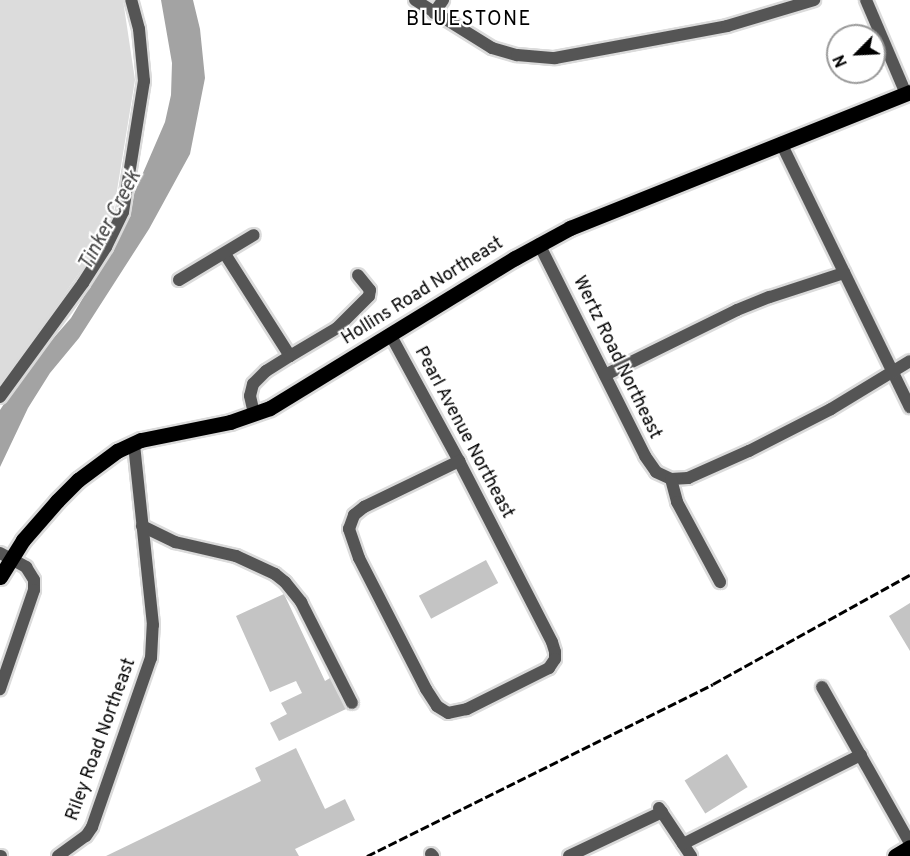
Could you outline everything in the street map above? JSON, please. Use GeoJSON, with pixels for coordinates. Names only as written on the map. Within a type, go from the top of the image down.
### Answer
{"type":"FeatureCollection","features":[{"type":"Feature","properties":{"kind":"main road","name":"Hollins Road Northeast"},"geometry":{"type":"LineString","coordinates":[[0,577],[5,556],[78,480],[102,461],[134,443],[254,414],[294,396],[390,334],[539,244],[570,228],[908,93]]}},
{"type":"Feature","properties":{"kind":"main road"},"geometry":{"type":"LineString","coordinates":[[895,856],[910,845]]}},
{"type":"Feature","properties":{"kind":"street"},"geometry":{"type":"LineString","coordinates":[[0,397],[83,284],[106,247],[123,212],[144,81],[140,40],[131,0]]}},
{"type":"Feature","properties":{"kind":"street"},"geometry":{"type":"LineString","coordinates":[[415,0],[492,48],[517,55],[555,58],[728,26],[814,0]]}},
{"type":"Feature","properties":{"kind":"street"},"geometry":{"type":"LineString","coordinates":[[434,13],[443,0]]}},
{"type":"Feature","properties":{"kind":"street"},"geometry":{"type":"LineString","coordinates":[[866,0],[908,93]]}},
{"type":"Feature","properties":{"kind":"street"},"geometry":{"type":"LineString","coordinates":[[781,143],[910,407]]}},
{"type":"Feature","properties":{"kind":"street"},"geometry":{"type":"LineString","coordinates":[[179,280],[254,235]]}},
{"type":"Feature","properties":{"kind":"street","name":"Wertz Road Northeast"},"geometry":{"type":"LineString","coordinates":[[539,244],[651,466],[656,472],[672,479]]}},
{"type":"Feature","properties":{"kind":"street"},"geometry":{"type":"LineString","coordinates":[[225,254],[290,356]]}},
{"type":"Feature","properties":{"kind":"street"},"geometry":{"type":"LineString","coordinates":[[605,375],[737,310],[799,286],[844,273]]}},
{"type":"Feature","properties":{"kind":"street"},"geometry":{"type":"LineString","coordinates":[[254,414],[250,396],[253,384],[266,371],[337,328],[369,296],[369,290],[358,275]]}},
{"type":"Feature","properties":{"kind":"street","name":"Pearl Avenue Northeast"},"geometry":{"type":"LineString","coordinates":[[390,334],[459,461],[552,642],[555,652],[553,664],[455,713],[436,706],[349,536],[350,522],[354,515],[364,507],[459,461]]}},
{"type":"Feature","properties":{"kind":"street"},"geometry":{"type":"LineString","coordinates":[[720,582],[677,502],[672,479],[688,478],[749,451],[822,413],[910,361]]}},
{"type":"Feature","properties":{"kind":"street","name":"Riley Road Northeast"},"geometry":{"type":"LineString","coordinates":[[58,856],[73,852],[86,836],[95,819],[151,658],[153,625],[134,443]]}},
{"type":"Feature","properties":{"kind":"street"},"geometry":{"type":"LineString","coordinates":[[142,526],[175,542],[236,556],[275,574],[285,582],[301,602],[352,703]]}},
{"type":"Feature","properties":{"kind":"street"},"geometry":{"type":"LineString","coordinates":[[0,689],[34,590],[31,572],[5,556]]}},
{"type":"Feature","properties":{"kind":"street"},"geometry":{"type":"LineString","coordinates":[[822,687],[910,845]]}},
{"type":"Feature","properties":{"kind":"street"},"geometry":{"type":"LineString","coordinates":[[683,844],[861,755]]}},
{"type":"Feature","properties":{"kind":"street"},"geometry":{"type":"LineString","coordinates":[[569,856],[661,810],[691,856]]}},
{"type":"Feature","properties":{"kind":"shaded area"},"geometry":{"type":"Polygon","coordinates":[[[0,0],[123,0],[135,80],[113,215],[101,242],[0,386],[0,0]]]}},
{"type":"Feature","properties":{"kind":"shaded area"},"geometry":{"type":"Polygon","coordinates":[[[161,0],[193,0],[200,29],[205,78],[190,154],[149,229],[79,338],[50,373],[28,408],[0,467],[0,410],[29,366],[71,318],[105,261],[165,122],[171,95],[172,63],[161,0]]]}},
{"type":"Feature","properties":{"kind":"building"},"geometry":{"type":"Polygon","coordinates":[[[486,560],[498,583],[431,619],[419,596],[486,560]]]}},
{"type":"Feature","properties":{"kind":"building"},"geometry":{"type":"Polygon","coordinates":[[[284,594],[325,681],[330,678],[346,709],[279,741],[270,723],[287,714],[281,703],[302,693],[296,681],[270,692],[236,616],[284,594]]]}},
{"type":"Feature","properties":{"kind":"building"},"geometry":{"type":"Polygon","coordinates":[[[910,603],[910,651],[889,616],[910,603]]]}},
{"type":"Feature","properties":{"kind":"building"},"geometry":{"type":"Polygon","coordinates":[[[296,748],[325,809],[345,799],[355,820],[295,849],[299,856],[106,856],[261,781],[255,768],[296,748]]]}},
{"type":"Feature","properties":{"kind":"building"},"geometry":{"type":"Polygon","coordinates":[[[727,754],[748,787],[705,814],[685,780],[727,754]]]}},
{"type":"Feature","properties":{"kind":"railway"},"geometry":{"type":"LineString","coordinates":[[367,856],[713,684],[910,575]]}},
{"type":"Feature","properties":{"kind":"district","name":"BLUESTONE"},"geometry":{"type":"Point","coordinates":[469,20]}},
{"type":"Feature","properties":{"kind":"water label","name":"Tinker Creek"},"geometry":{"type":"Point","coordinates":[111,221]}}]}
